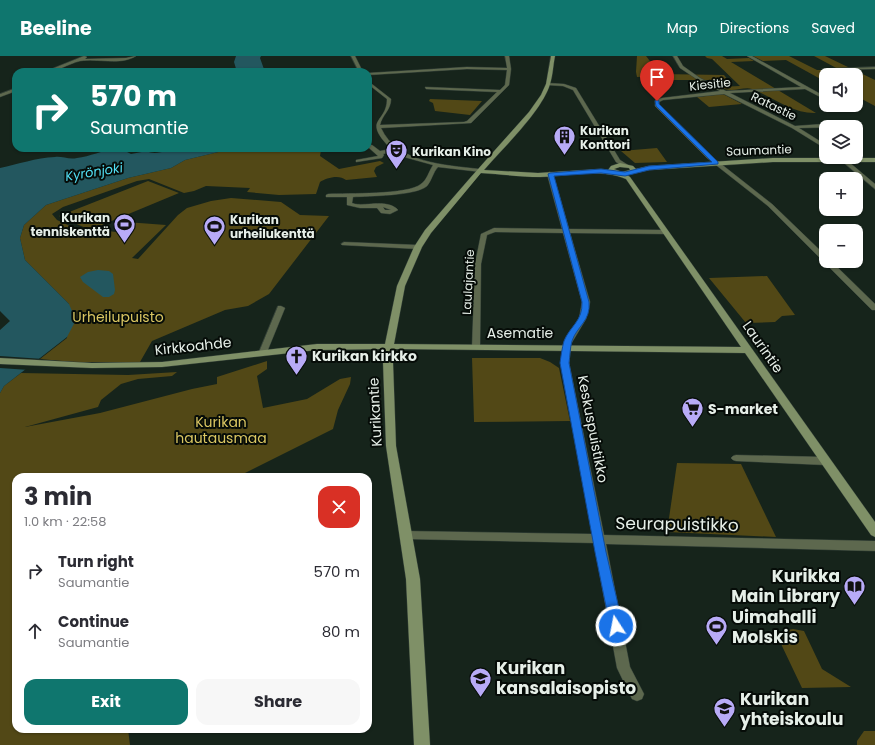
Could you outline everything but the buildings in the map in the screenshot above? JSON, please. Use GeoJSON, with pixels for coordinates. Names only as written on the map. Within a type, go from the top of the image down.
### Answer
{"type":"FeatureCollection","features":[{"type":"Feature","properties":{"kind":"street"},"geometry":{"type":"LineString","coordinates":[[57,68],[80,60],[86,56]]}},
{"type":"Feature","properties":{"kind":"street"},"geometry":{"type":"LineString","coordinates":[[80,60],[127,59],[134,56]]}},
{"type":"Feature","properties":{"kind":"street"},"geometry":{"type":"LineString","coordinates":[[353,56],[359,68]]}},
{"type":"Feature","properties":{"kind":"street"},"geometry":{"type":"LineString","coordinates":[[378,127],[469,122],[507,85],[509,69],[507,56]]}},
{"type":"Feature","properties":{"kind":"street","name":"Kurikantie"},"geometry":{"type":"LineString","coordinates":[[422,745],[413,579],[391,446],[388,362],[389,346],[401,286],[418,247],[428,232],[479,171],[531,113],[543,95],[548,84],[553,56]]}},
{"type":"Feature","properties":{"kind":"street","name":"Ratastie"},"geometry":{"type":"LineString","coordinates":[[675,56],[681,67],[688,72],[794,127],[819,143]]}},
{"type":"Feature","properties":{"kind":"street"},"geometry":{"type":"LineString","coordinates":[[749,56],[819,95]]}},
{"type":"Feature","properties":{"kind":"street"},"geometry":{"type":"LineString","coordinates":[[372,74],[467,68],[509,69]]}},
{"type":"Feature","properties":{"kind":"street"},"geometry":{"type":"LineString","coordinates":[[863,68],[875,68]]}},
{"type":"Feature","properties":{"kind":"street"},"geometry":{"type":"LineString","coordinates":[[548,84],[564,85],[575,88],[616,168]]}},
{"type":"Feature","properties":{"kind":"street"},"geometry":{"type":"LineString","coordinates":[[372,85],[389,100],[389,107],[379,122],[378,127],[386,141],[413,159],[436,165],[508,174],[550,174],[601,171],[616,168],[630,171]]}},
{"type":"Feature","properties":{"kind":"street"},"geometry":{"type":"LineString","coordinates":[[426,88],[502,91]]}},
{"type":"Feature","properties":{"kind":"street","name":"Kiesitie"},"geometry":{"type":"LineString","coordinates":[[716,163],[657,105],[657,101],[662,99],[724,92],[805,88]]}},
{"type":"Feature","properties":{"kind":"street"},"geometry":{"type":"LineString","coordinates":[[0,96],[12,91]]}},
{"type":"Feature","properties":{"kind":"street"},"geometry":{"type":"LineString","coordinates":[[794,127],[819,125]]}},
{"type":"Feature","properties":{"kind":"street"},"geometry":{"type":"LineString","coordinates":[[372,147],[379,152],[397,149]]}},
{"type":"Feature","properties":{"kind":"street"},"geometry":{"type":"LineString","coordinates":[[358,161],[380,157],[381,155],[379,152]]}},
{"type":"Feature","properties":{"kind":"street","name":"Saumantie"},"geometry":{"type":"LineString","coordinates":[[616,168],[630,171],[716,163],[819,159]]}},
{"type":"Feature","properties":{"kind":"street","name":"Saumantie"},"geometry":{"type":"LineString","coordinates":[[863,159],[875,160]]}},
{"type":"Feature","properties":{"kind":"street"},"geometry":{"type":"LineString","coordinates":[[716,163],[770,205],[819,252]]}},
{"type":"Feature","properties":{"kind":"street"},"geometry":{"type":"LineString","coordinates":[[849,164],[875,187]]}},
{"type":"Feature","properties":{"kind":"street"},"geometry":{"type":"LineString","coordinates":[[328,196],[403,192],[419,189],[425,185],[431,169],[436,165]]}},
{"type":"Feature","properties":{"kind":"street","name":"Laurintie"},"geometry":{"type":"LineString","coordinates":[[630,171],[666,232],[875,532]]}},
{"type":"Feature","properties":{"kind":"street","name":"Keskuspuistikko"},"geometry":{"type":"LineString","coordinates":[[550,174],[565,231],[569,238],[582,283],[586,308],[584,318],[568,340],[564,363],[624,668],[637,694]]}},
{"type":"Feature","properties":{"kind":"street"},"geometry":{"type":"LineString","coordinates":[[350,195],[351,205],[379,206]]}},
{"type":"Feature","properties":{"kind":"street","name":"Laulajantie"},"geometry":{"type":"LineString","coordinates":[[476,347],[478,264],[484,234],[494,230],[666,232]]}},
{"type":"Feature","properties":{"kind":"street"},"geometry":{"type":"LineString","coordinates":[[344,244],[418,247]]}},
{"type":"Feature","properties":{"kind":"street"},"geometry":{"type":"LineString","coordinates":[[835,268],[875,308]]}},
{"type":"Feature","properties":{"kind":"street"},"geometry":{"type":"LineString","coordinates":[[263,352],[281,308]]}},
{"type":"Feature","properties":{"kind":"street","name":"Asematie"},"geometry":{"type":"LineString","coordinates":[[389,346],[748,350]]}},
{"type":"Feature","properties":{"kind":"street","name":"Kirkkoahde"},"geometry":{"type":"LineString","coordinates":[[0,361],[111,366],[186,362],[306,347],[389,346]]}},
{"type":"Feature","properties":{"kind":"street"},"geometry":{"type":"LineString","coordinates":[[736,458],[825,461]]}},
{"type":"Feature","properties":{"kind":"street","name":"Seurapuistikko"},"geometry":{"type":"LineString","coordinates":[[406,535],[444,534],[875,546]]}},
{"type":"Feature","properties":{"kind":"green space"},"geometry":{"type":"Polygon","coordinates":[[[637,56],[646,56],[660,74],[724,75],[728,80],[668,80],[665,76],[637,77],[637,56]]]}},
{"type":"Feature","properties":{"kind":"green space"},"geometry":{"type":"Polygon","coordinates":[[[705,56],[722,56],[727,59],[749,58],[754,61],[731,62],[816,113],[799,111],[749,88],[729,90],[719,87],[740,86],[712,59],[705,56]]]}},
{"type":"Feature","properties":{"kind":"green space"},"geometry":{"type":"Polygon","coordinates":[[[753,56],[789,56],[819,70],[819,78],[786,60],[763,61],[753,56]]]}},
{"type":"Feature","properties":{"kind":"green space"},"geometry":{"type":"Polygon","coordinates":[[[814,56],[825,56],[850,68],[836,68],[814,56]]]}},
{"type":"Feature","properties":{"kind":"green space"},"geometry":{"type":"Polygon","coordinates":[[[863,74],[875,80],[875,106],[863,100],[863,74]]]}},
{"type":"Feature","properties":{"kind":"green space"},"geometry":{"type":"Polygon","coordinates":[[[723,94],[742,104],[709,107],[697,97],[723,94]]]}},
{"type":"Feature","properties":{"kind":"green space"},"geometry":{"type":"Polygon","coordinates":[[[430,99],[482,101],[470,115],[435,111],[433,103],[429,101],[430,99]]]}},
{"type":"Feature","properties":{"kind":"green space"},"geometry":{"type":"Polygon","coordinates":[[[657,148],[667,162],[635,163],[621,151],[657,148]]]}},
{"type":"Feature","properties":{"kind":"green space","name":"Urheilupuisto"},"geometry":{"type":"Polygon","coordinates":[[[218,152],[321,152],[320,156],[339,169],[380,161],[384,163],[376,167],[374,171],[377,177],[346,180],[340,177],[329,178],[320,182],[316,194],[279,195],[247,192],[250,188],[206,186],[184,193],[149,179],[137,181],[63,207],[52,214],[57,220],[83,232],[100,230],[116,232],[126,222],[166,225],[132,258],[138,259],[178,215],[187,208],[211,201],[231,198],[281,202],[300,215],[329,216],[269,294],[248,306],[225,310],[152,341],[140,362],[73,362],[40,359],[67,338],[69,304],[25,260],[20,238],[24,225],[46,205],[128,178],[171,168],[185,160],[218,152]]]}},
{"type":"Feature","properties":{"kind":"green space"},"geometry":{"type":"Polygon","coordinates":[[[148,181],[179,193],[90,230],[59,216],[148,181]]]}},
{"type":"Feature","properties":{"kind":"green space"},"geometry":{"type":"Polygon","coordinates":[[[767,276],[795,315],[782,316],[775,322],[746,323],[709,278],[767,276]]]}},
{"type":"Feature","properties":{"kind":"green space"},"geometry":{"type":"Polygon","coordinates":[[[472,358],[540,358],[550,362],[559,368],[570,421],[474,422],[472,358]]]}},
{"type":"Feature","properties":{"kind":"green space","name":"Kurikan hautausmaa"},"geometry":{"type":"Polygon","coordinates":[[[267,361],[267,369],[257,376],[263,408],[307,399],[340,379],[351,377],[350,384],[338,410],[333,429],[245,473],[12,473],[12,733],[128,733],[130,745],[0,745],[0,393],[4,386],[21,373],[128,375],[177,372],[172,376],[138,379],[121,384],[101,400],[98,407],[25,427],[100,413],[217,384],[217,377],[267,361]]]}},
{"type":"Feature","properties":{"kind":"green space"},"geometry":{"type":"Polygon","coordinates":[[[677,463],[741,464],[776,537],[667,532],[677,463]]]}},
{"type":"Feature","properties":{"kind":"green space"},"geometry":{"type":"Polygon","coordinates":[[[793,629],[804,631],[822,669],[851,687],[802,688],[782,646],[780,638],[783,631],[793,629]]]}},
{"type":"Feature","properties":{"kind":"green space"},"geometry":{"type":"Polygon","coordinates":[[[864,731],[875,731],[875,745],[857,745],[857,741],[864,731]]]}},
{"type":"Feature","properties":{"kind":"water"},"geometry":{"type":"Polygon","coordinates":[[[236,56],[261,56],[260,58],[264,68],[236,68],[234,62],[236,56]]]}},
{"type":"Feature","properties":{"kind":"water","name":"Kyrönjoki"},"geometry":{"type":"Polygon","coordinates":[[[101,152],[126,152],[131,154],[142,152],[218,152],[185,160],[171,168],[128,178],[46,205],[24,225],[20,238],[25,260],[69,304],[76,320],[67,337],[4,386],[0,393],[0,330],[10,321],[0,311],[0,168],[27,161],[58,157],[84,157],[101,152]]]}},
{"type":"Feature","properties":{"kind":"water"},"geometry":{"type":"Polygon","coordinates":[[[98,270],[109,271],[113,274],[115,290],[114,294],[109,297],[103,297],[83,282],[80,277],[88,272],[98,270]]]}},
{"type":"Feature","properties":{"kind":"pier"},"geometry":{"type":"Polygon","coordinates":[[[0,356],[43,359],[29,370],[0,368],[0,356]]]}},
{"type":"Feature","properties":{"kind":"place","name":"Kurikan Konttori"},"geometry":{"type":"Point","coordinates":[564,156]}},
{"type":"Feature","properties":{"kind":"place","name":"Kurikan Kino"},"geometry":{"type":"Point","coordinates":[396,170]}},
{"type":"Feature","properties":{"kind":"place","name":"Kurikan tenniskenttä"},"geometry":{"type":"Point","coordinates":[125,244]}},
{"type":"Feature","properties":{"kind":"place","name":"Kurikan urheilukenttä"},"geometry":{"type":"Point","coordinates":[215,246]}},
{"type":"Feature","properties":{"kind":"place","name":"Kurikan kirkko"},"geometry":{"type":"Point","coordinates":[296,376]}},
{"type":"Feature","properties":{"kind":"place","name":"S-market"},"geometry":{"type":"Point","coordinates":[693,428]}},
{"type":"Feature","properties":{"kind":"place","name":"Kurikka Main Library"},"geometry":{"type":"Point","coordinates":[855,606]}},
{"type":"Feature","properties":{"kind":"place","name":"Uimahalli Molskis"},"geometry":{"type":"Point","coordinates":[717,646]}},
{"type":"Feature","properties":{"kind":"place","name":"Kurikan kansalaisopisto"},"geometry":{"type":"Point","coordinates":[480,698]}},
{"type":"Feature","properties":{"kind":"place","name":"Kurikan yhteiskoulu"},"geometry":{"type":"Point","coordinates":[724,728]}},
{"type":"Feature","properties":{"kind":"route"},"geometry":{"type":"LineString","coordinates":[[616,626],[600,552],[564,363],[568,340],[584,318],[586,302],[578,268],[569,238],[563,225],[550,174],[601,171],[625,174],[649,168],[716,163],[657,105],[657,101]]}}]}
